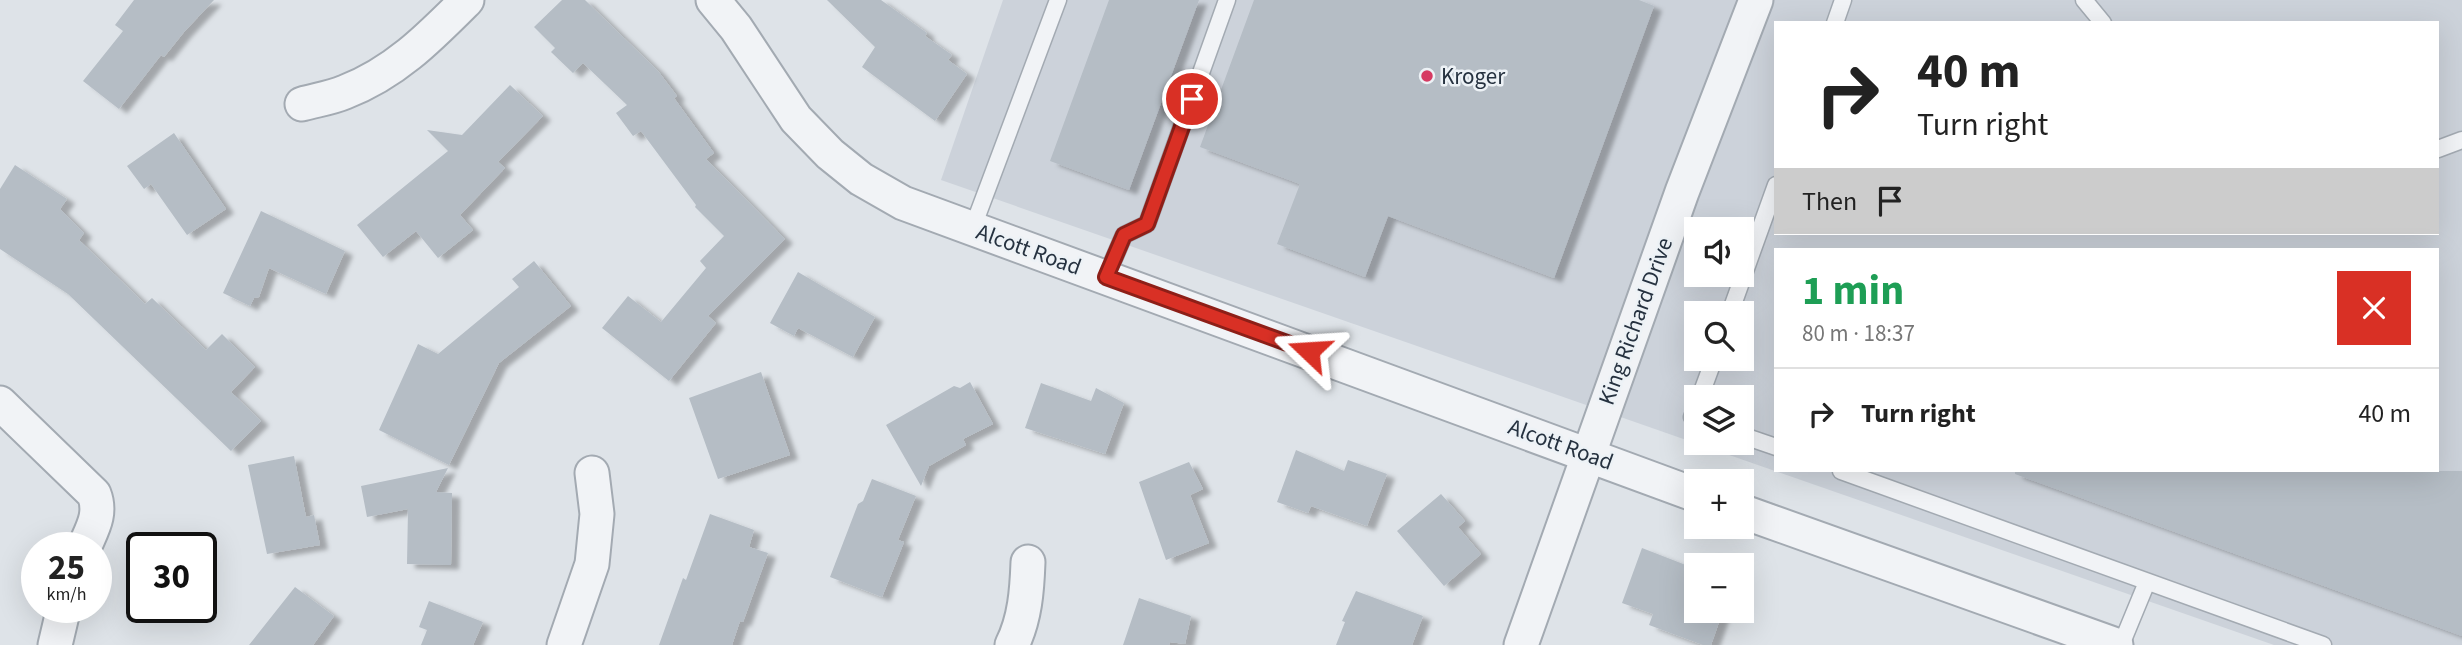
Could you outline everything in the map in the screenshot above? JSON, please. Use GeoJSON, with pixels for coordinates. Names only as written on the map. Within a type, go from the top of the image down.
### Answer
{"type":"FeatureCollection","features":[{"type":"Feature","properties":{"kind":"street"},"geometry":{"type":"LineString","coordinates":[[302,104],[344,93],[383,75],[418,49],[467,0]]}},
{"type":"Feature","properties":{"kind":"street","name":"Alcott Road"},"geometry":{"type":"LineString","coordinates":[[713,0],[736,28],[796,119],[830,155],[861,179],[903,203],[1684,490]]}},
{"type":"Feature","properties":{"kind":"street","name":"King Richard Drive"},"geometry":{"type":"LineString","coordinates":[[1521,645],[1682,192],[1756,0]]}},
{"type":"Feature","properties":{"kind":"street"},"geometry":{"type":"LineString","coordinates":[[0,403],[93,494],[98,503],[98,517],[92,532]]}},
{"type":"Feature","properties":{"kind":"street"},"geometry":{"type":"LineString","coordinates":[[564,645],[592,564],[597,514],[592,473]]}},
{"type":"Feature","properties":{"kind":"street"},"geometry":{"type":"LineString","coordinates":[[1754,516],[2116,645]]}},
{"type":"Feature","properties":{"kind":"street"},"geometry":{"type":"LineString","coordinates":[[1012,645],[1020,625],[1027,593],[1028,562]]}},
{"type":"Feature","properties":{"kind":"street"},"geometry":{"type":"LineString","coordinates":[[55,645],[60,623]]}},
{"type":"Feature","properties":{"kind":"lane"},"geometry":{"type":"LineString","coordinates":[[973,227],[1058,0]]}},
{"type":"Feature","properties":{"kind":"lane"},"geometry":{"type":"LineString","coordinates":[[1106,277],[1124,235],[1147,224],[1227,0]]}},
{"type":"Feature","properties":{"kind":"lane"},"geometry":{"type":"LineString","coordinates":[[1836,21],[1843,0]]}},
{"type":"Feature","properties":{"kind":"lane"},"geometry":{"type":"LineString","coordinates":[[2084,0],[2101,21]]}},
{"type":"Feature","properties":{"kind":"lane"},"geometry":{"type":"LineString","coordinates":[[2439,149],[2462,140]]}},
{"type":"Feature","properties":{"kind":"lane"},"geometry":{"type":"LineString","coordinates":[[1734,301],[1774,191]]}},
{"type":"Feature","properties":{"kind":"lane"},"geometry":{"type":"LineString","coordinates":[[1754,439],[1774,446]]}},
{"type":"Feature","properties":{"kind":"lane"},"geometry":{"type":"LineString","coordinates":[[1844,472],[2323,645]]}},
{"type":"Feature","properties":{"kind":"lane"},"geometry":{"type":"LineString","coordinates":[[2121,645],[2147,582]]}},
{"type":"Feature","properties":{"kind":"shaded area"},"geometry":{"type":"Polygon","coordinates":[[[1003,0],[2462,0],[2462,645],[2274,645],[1778,472],[2439,472],[2439,248],[1774,248],[1774,471],[1729,455],[1754,455],[1754,385],[1684,385],[1684,439],[941,180],[1003,0]]]}},
{"type":"Feature","properties":{"kind":"building"},"geometry":{"type":"Polygon","coordinates":[[[134,0],[214,0],[164,57],[161,55],[119,109],[83,81],[123,31],[115,25],[134,0]]]}},
{"type":"Feature","properties":{"kind":"building"},"geometry":{"type":"Polygon","coordinates":[[[562,0],[585,0],[658,71],[714,153],[706,159],[785,239],[708,316],[716,323],[669,381],[602,328],[628,296],[661,322],[706,268],[700,261],[724,236],[695,207],[641,131],[633,136],[616,113],[627,105],[583,63],[573,73],[551,52],[555,48],[534,27],[562,0]]]}},
{"type":"Feature","properties":{"kind":"building"},"geometry":{"type":"Polygon","coordinates":[[[827,0],[881,0],[952,55],[948,60],[967,74],[935,121],[862,67],[875,47],[827,0]]]}},
{"type":"Feature","properties":{"kind":"building"},"geometry":{"type":"Polygon","coordinates":[[[1109,0],[1199,0],[1129,190],[1050,161],[1109,0]]]}},
{"type":"Feature","properties":{"kind":"building","name":"Kroger"},"geometry":{"type":"Polygon","coordinates":[[[1254,0],[1639,0],[1654,6],[1554,278],[1388,216],[1365,277],[1277,244],[1300,184],[1200,147],[1254,0]]]}},
{"type":"Feature","properties":{"kind":"building"},"geometry":{"type":"Polygon","coordinates":[[[510,85],[543,116],[498,162],[505,168],[460,215],[473,230],[438,258],[416,231],[383,257],[357,225],[448,151],[427,130],[462,135],[510,85]]]}},
{"type":"Feature","properties":{"kind":"building"},"geometry":{"type":"Polygon","coordinates":[[[174,133],[226,209],[187,235],[151,184],[144,189],[127,166],[174,133]]]}},
{"type":"Feature","properties":{"kind":"building"},"geometry":{"type":"Polygon","coordinates":[[[15,165],[67,199],[60,209],[84,233],[79,240],[145,304],[152,298],[206,350],[222,334],[255,367],[231,392],[261,421],[231,451],[68,294],[0,249],[0,189],[15,165]]]}},
{"type":"Feature","properties":{"kind":"building"},"geometry":{"type":"Polygon","coordinates":[[[261,211],[345,251],[326,294],[269,268],[259,297],[254,298],[250,306],[223,293],[261,211]]]}},
{"type":"Feature","properties":{"kind":"building"},"geometry":{"type":"Polygon","coordinates":[[[534,261],[571,306],[499,363],[449,465],[379,430],[418,344],[438,354],[519,287],[512,279],[534,261]]]}},
{"type":"Feature","properties":{"kind":"building"},"geometry":{"type":"Polygon","coordinates":[[[798,272],[875,317],[853,357],[798,328],[794,336],[770,323],[798,272]]]}},
{"type":"Feature","properties":{"kind":"building"},"geometry":{"type":"Polygon","coordinates":[[[761,372],[790,455],[718,479],[689,398],[761,372]]]}},
{"type":"Feature","properties":{"kind":"building"},"geometry":{"type":"Polygon","coordinates":[[[970,382],[993,424],[963,439],[966,445],[929,466],[921,486],[886,425],[954,386],[960,388],[970,382]]]}},
{"type":"Feature","properties":{"kind":"building"},"geometry":{"type":"Polygon","coordinates":[[[1041,383],[1091,401],[1096,388],[1124,403],[1105,454],[1025,428],[1041,383]]]}},
{"type":"Feature","properties":{"kind":"building"},"geometry":{"type":"Polygon","coordinates":[[[1296,450],[1344,471],[1348,460],[1387,474],[1367,526],[1311,506],[1308,513],[1277,502],[1296,450]]]}},
{"type":"Feature","properties":{"kind":"building"},"geometry":{"type":"Polygon","coordinates":[[[294,456],[306,517],[314,515],[320,545],[267,554],[248,465],[294,456]]]}},
{"type":"Feature","properties":{"kind":"building"},"geometry":{"type":"Polygon","coordinates":[[[1189,462],[1203,489],[1190,495],[1209,543],[1166,560],[1139,482],[1189,462]]]}},
{"type":"Feature","properties":{"kind":"building"},"geometry":{"type":"Polygon","coordinates":[[[448,468],[436,492],[452,493],[451,565],[407,564],[408,509],[367,517],[361,486],[448,468]]]}},
{"type":"Feature","properties":{"kind":"building"},"geometry":{"type":"Polygon","coordinates":[[[2462,471],[2462,636],[2015,474],[2462,471]]]}},
{"type":"Feature","properties":{"kind":"building"},"geometry":{"type":"Polygon","coordinates":[[[872,479],[916,496],[898,540],[904,542],[882,597],[830,577],[858,504],[863,501],[872,479]]]}},
{"type":"Feature","properties":{"kind":"building"},"geometry":{"type":"Polygon","coordinates":[[[1441,494],[1465,521],[1458,527],[1481,554],[1444,586],[1397,531],[1441,494]]]}},
{"type":"Feature","properties":{"kind":"building"},"geometry":{"type":"Polygon","coordinates":[[[710,514],[754,530],[749,547],[768,553],[743,622],[740,621],[732,645],[659,645],[683,578],[686,580],[710,514]]]}},
{"type":"Feature","properties":{"kind":"building"},"geometry":{"type":"Polygon","coordinates":[[[1642,548],[1684,564],[1684,623],[1719,623],[1711,645],[1703,645],[1649,625],[1653,614],[1622,603],[1642,548]]]}},
{"type":"Feature","properties":{"kind":"building"},"geometry":{"type":"Polygon","coordinates":[[[295,587],[334,616],[313,645],[249,645],[295,587]]]}},
{"type":"Feature","properties":{"kind":"building"},"geometry":{"type":"Polygon","coordinates":[[[1356,591],[1423,616],[1412,645],[1336,645],[1345,622],[1342,621],[1356,591]]]}},
{"type":"Feature","properties":{"kind":"building"},"geometry":{"type":"Polygon","coordinates":[[[1139,598],[1191,616],[1185,644],[1170,642],[1169,645],[1123,645],[1139,598]]]}},
{"type":"Feature","properties":{"kind":"building"},"geometry":{"type":"Polygon","coordinates":[[[429,601],[483,622],[473,645],[421,645],[427,630],[419,627],[429,601]]]}},
{"type":"Feature","properties":{"kind":"place","name":"Kroger"},"geometry":{"type":"Point","coordinates":[1427,76]}},
{"type":"Feature","properties":{"kind":"route"},"geometry":{"type":"LineString","coordinates":[[1192,99],[1147,224],[1124,235],[1106,277],[1309,351]]}}]}
